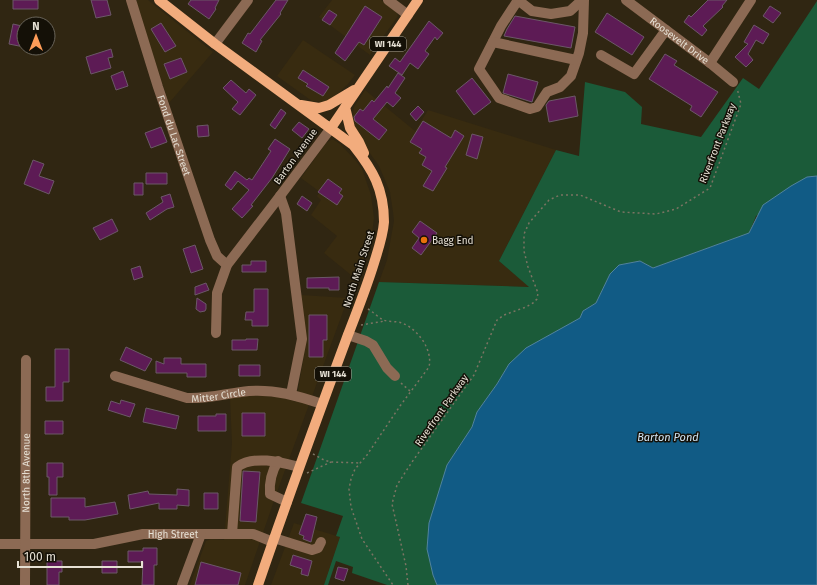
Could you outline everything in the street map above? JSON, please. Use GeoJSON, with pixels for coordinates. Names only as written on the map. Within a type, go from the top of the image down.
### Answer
{"type":"FeatureCollection","features":[{"type":"Feature","properties":{"kind":"main road","name":"North Main Street"},"geometry":{"type":"LineString","coordinates":[[159,0],[215,44],[353,145],[367,162],[375,177],[382,199],[384,223],[381,242],[360,303],[305,449],[258,585]]}},
{"type":"Feature","properties":{"kind":"main road","name":"Barton Avenue"},"geometry":{"type":"LineString","coordinates":[[331,128],[418,0]]}},
{"type":"Feature","properties":{"kind":"main road"},"geometry":{"type":"LineString","coordinates":[[299,104],[319,108],[329,105],[358,87]]}},
{"type":"Feature","properties":{"kind":"main road"},"geometry":{"type":"LineString","coordinates":[[345,107],[350,128],[360,142],[367,162]]}},
{"type":"Feature","properties":{"kind":"street","name":"Fond du Lac Street"},"geometry":{"type":"LineString","coordinates":[[131,0],[158,87],[210,240],[217,256],[227,265]]}},
{"type":"Feature","properties":{"kind":"street"},"geometry":{"type":"LineString","coordinates":[[215,44],[248,0]]}},
{"type":"Feature","properties":{"kind":"street"},"geometry":{"type":"LineString","coordinates":[[388,0],[408,15]]}},
{"type":"Feature","properties":{"kind":"street"},"geometry":{"type":"LineString","coordinates":[[518,0],[532,11],[551,14],[570,11],[583,0],[583,33],[571,76],[560,87],[547,92],[536,107],[530,109],[499,98],[479,69],[501,26],[518,0]]}},
{"type":"Feature","properties":{"kind":"street","name":"Roosevelt Drive"},"geometry":{"type":"LineString","coordinates":[[626,0],[733,82]]}},
{"type":"Feature","properties":{"kind":"street"},"geometry":{"type":"LineString","coordinates":[[710,63],[750,0]]}},
{"type":"Feature","properties":{"kind":"street"},"geometry":{"type":"LineString","coordinates":[[601,54],[634,74],[666,30]]}},
{"type":"Feature","properties":{"kind":"street"},"geometry":{"type":"LineString","coordinates":[[493,42],[576,60]]}},
{"type":"Feature","properties":{"kind":"street","name":"Barton Avenue"},"geometry":{"type":"LineString","coordinates":[[216,333],[217,293],[227,265],[331,128]]}},
{"type":"Feature","properties":{"kind":"street"},"geometry":{"type":"LineString","coordinates":[[280,196],[286,213],[302,339],[291,394]]}},
{"type":"Feature","properties":{"kind":"street"},"geometry":{"type":"LineString","coordinates":[[350,330],[373,345],[387,368],[395,376]]}},
{"type":"Feature","properties":{"kind":"street","name":"North 8th Avenue"},"geometry":{"type":"LineString","coordinates":[[25,585],[26,360]]}},
{"type":"Feature","properties":{"kind":"street","name":"Mitter Circle"},"geometry":{"type":"LineString","coordinates":[[115,376],[187,398],[250,391],[291,394],[322,404]]}},
{"type":"Feature","properties":{"kind":"street"},"geometry":{"type":"LineString","coordinates":[[232,534],[237,467],[244,462],[258,460],[278,462],[299,467]]}},
{"type":"Feature","properties":{"kind":"street"},"geometry":{"type":"LineString","coordinates":[[278,462],[274,468],[270,486],[270,494],[287,502]]}},
{"type":"Feature","properties":{"kind":"street","name":"High Street"},"geometry":{"type":"LineString","coordinates":[[0,544],[94,544],[144,534],[253,534],[312,550],[318,548],[321,542]]}},
{"type":"Feature","properties":{"kind":"street"},"geometry":{"type":"LineString","coordinates":[[182,585],[202,534]]}},
{"type":"Feature","properties":{"kind":"path","name":"Riverfront Parkway"},"geometry":{"type":"LineString","coordinates":[[408,585],[406,566],[392,504],[397,485],[474,375],[497,320],[504,315],[526,307],[537,300],[538,293],[524,251],[524,234],[529,223],[549,200],[560,195],[580,195],[621,212],[656,214],[676,209],[710,188],[741,104],[739,90],[733,82]]}},
{"type":"Feature","properties":{"kind":"path"},"geometry":{"type":"LineString","coordinates":[[360,303],[381,319],[401,323],[412,328],[418,333],[428,350],[431,361],[429,367],[361,463],[355,469],[350,479],[349,489],[351,507],[362,539],[393,585]]}},
{"type":"Feature","properties":{"kind":"path"},"geometry":{"type":"LineString","coordinates":[[350,330],[387,321]]}},
{"type":"Feature","properties":{"kind":"path"},"geometry":{"type":"LineString","coordinates":[[395,376],[411,392]]}},
{"type":"Feature","properties":{"kind":"path"},"geometry":{"type":"LineString","coordinates":[[305,449],[324,460],[331,462],[361,463]]}},
{"type":"Feature","properties":{"kind":"path"},"geometry":{"type":"LineString","coordinates":[[295,478],[331,462]]}},
{"type":"Feature","properties":{"kind":"shaded area"},"geometry":{"type":"Polygon","coordinates":[[[137,0],[148,0],[213,52],[169,103],[137,7],[137,0]]]}},
{"type":"Feature","properties":{"kind":"shaded area"},"geometry":{"type":"Polygon","coordinates":[[[332,0],[381,0],[396,11],[398,16],[370,55],[319,17],[332,0]]]}},
{"type":"Feature","properties":{"kind":"shaded area"},"geometry":{"type":"Polygon","coordinates":[[[303,40],[355,75],[331,100],[321,102],[312,101],[277,76],[303,40]]]}},
{"type":"Feature","properties":{"kind":"shaded area"},"geometry":{"type":"Polygon","coordinates":[[[365,90],[415,131],[428,110],[556,150],[499,261],[530,287],[379,282],[387,260],[394,221],[390,192],[379,166],[357,135],[353,124],[354,107],[365,90]]]}},
{"type":"Feature","properties":{"kind":"shaded area"},"geometry":{"type":"Polygon","coordinates":[[[334,140],[340,144],[362,169],[371,195],[374,218],[371,241],[356,279],[324,253],[337,236],[311,215],[321,200],[317,196],[320,192],[301,178],[326,143],[334,140]]]}},
{"type":"Feature","properties":{"kind":"shaded area"},"geometry":{"type":"Polygon","coordinates":[[[301,295],[348,298],[277,492],[245,585],[190,585],[206,541],[211,539],[224,540],[232,444],[230,397],[253,395],[269,396],[285,398],[296,402],[306,341],[301,295]]]}},
{"type":"Feature","properties":{"kind":"shaded area"},"geometry":{"type":"Polygon","coordinates":[[[294,523],[340,537],[324,585],[271,585],[294,523]]]}},
{"type":"Feature","properties":{"kind":"green space"},"geometry":{"type":"Polygon","coordinates":[[[817,1],[817,176],[807,177],[756,216],[749,233],[653,268],[640,261],[619,265],[610,274],[596,303],[583,311],[580,318],[509,364],[477,412],[472,427],[447,465],[433,575],[437,585],[387,585],[352,573],[353,567],[336,561],[328,585],[324,585],[340,537],[336,536],[343,516],[301,503],[379,282],[529,287],[499,261],[556,150],[579,156],[585,82],[625,92],[642,107],[641,124],[701,137],[743,78],[759,89],[817,1]]]}},
{"type":"Feature","properties":{"kind":"water","name":"Barton Pond"},"geometry":{"type":"Polygon","coordinates":[[[817,176],[817,585],[437,585],[427,549],[429,523],[447,465],[472,427],[477,412],[509,364],[526,348],[580,318],[583,311],[596,303],[610,274],[619,265],[640,261],[653,268],[749,233],[763,205],[807,177],[817,176]]]}},
{"type":"Feature","properties":{"kind":"building"},"geometry":{"type":"Polygon","coordinates":[[[13,0],[38,0],[38,9],[13,9],[13,0]]]}},
{"type":"Feature","properties":{"kind":"building"},"geometry":{"type":"Polygon","coordinates":[[[91,0],[107,0],[111,15],[96,18],[91,0]]]}},
{"type":"Feature","properties":{"kind":"building"},"geometry":{"type":"Polygon","coordinates":[[[191,0],[219,0],[215,8],[216,9],[209,19],[188,4],[191,0]]]}},
{"type":"Feature","properties":{"kind":"building"},"geometry":{"type":"Polygon","coordinates":[[[276,0],[288,0],[280,13],[281,14],[260,40],[262,41],[256,52],[242,43],[248,33],[250,34],[276,0]]]}},
{"type":"Feature","properties":{"kind":"building"},"geometry":{"type":"Polygon","coordinates":[[[708,0],[727,0],[722,6],[723,7],[703,26],[707,30],[702,36],[684,22],[689,15],[691,17],[708,0]]]}},
{"type":"Feature","properties":{"kind":"building"},"geometry":{"type":"Polygon","coordinates":[[[365,6],[382,17],[364,45],[359,42],[345,61],[335,53],[365,6]]]}},
{"type":"Feature","properties":{"kind":"building"},"geometry":{"type":"Polygon","coordinates":[[[770,6],[781,13],[773,23],[763,16],[770,6]]]}},
{"type":"Feature","properties":{"kind":"building"},"geometry":{"type":"Polygon","coordinates":[[[329,10],[337,15],[330,25],[322,20],[329,10]]]}},
{"type":"Feature","properties":{"kind":"building"},"geometry":{"type":"Polygon","coordinates":[[[607,13],[644,37],[632,55],[595,32],[607,13]]]}},
{"type":"Feature","properties":{"kind":"building"},"geometry":{"type":"Polygon","coordinates":[[[515,16],[575,27],[571,48],[504,36],[515,16]]]}},
{"type":"Feature","properties":{"kind":"building"},"geometry":{"type":"Polygon","coordinates":[[[429,21],[443,33],[437,40],[435,37],[425,51],[429,54],[418,69],[410,63],[402,75],[389,66],[395,58],[400,62],[429,21]]]}},
{"type":"Feature","properties":{"kind":"building"},"geometry":{"type":"Polygon","coordinates":[[[161,23],[176,46],[165,52],[151,29],[161,23]]]}},
{"type":"Feature","properties":{"kind":"building"},"geometry":{"type":"Polygon","coordinates":[[[13,24],[16,25],[16,45],[9,44],[13,24]]]}},
{"type":"Feature","properties":{"kind":"building"},"geometry":{"type":"Polygon","coordinates":[[[754,25],[769,34],[763,44],[756,40],[748,54],[753,60],[746,67],[735,57],[748,44],[744,42],[754,25]]]}},
{"type":"Feature","properties":{"kind":"building"},"geometry":{"type":"Polygon","coordinates":[[[111,49],[113,57],[108,58],[111,68],[91,74],[86,57],[111,49]]]}},
{"type":"Feature","properties":{"kind":"building"},"geometry":{"type":"Polygon","coordinates":[[[665,54],[677,61],[674,65],[718,92],[701,117],[690,110],[692,106],[649,79],[665,54]]]}},
{"type":"Feature","properties":{"kind":"building"},"geometry":{"type":"Polygon","coordinates":[[[181,58],[187,72],[170,79],[164,64],[181,58]]]}},
{"type":"Feature","properties":{"kind":"building"},"geometry":{"type":"Polygon","coordinates":[[[303,70],[329,87],[323,96],[306,86],[308,84],[298,78],[303,70]]]}},
{"type":"Feature","properties":{"kind":"building"},"geometry":{"type":"Polygon","coordinates":[[[123,71],[128,86],[116,90],[111,76],[123,71]]]}},
{"type":"Feature","properties":{"kind":"building"},"geometry":{"type":"Polygon","coordinates":[[[398,73],[405,78],[395,93],[401,98],[393,107],[387,102],[373,119],[387,130],[379,140],[355,121],[354,117],[360,109],[363,111],[372,100],[374,102],[387,86],[388,88],[398,73]]]}},
{"type":"Feature","properties":{"kind":"building"},"geometry":{"type":"Polygon","coordinates":[[[508,74],[538,82],[532,102],[503,93],[508,74]]]}},
{"type":"Feature","properties":{"kind":"building"},"geometry":{"type":"Polygon","coordinates":[[[472,78],[491,102],[474,115],[456,91],[472,78]]]}},
{"type":"Feature","properties":{"kind":"building"},"geometry":{"type":"Polygon","coordinates":[[[231,80],[246,93],[249,89],[256,95],[240,115],[232,109],[238,102],[223,88],[231,80]]]}},
{"type":"Feature","properties":{"kind":"building"},"geometry":{"type":"Polygon","coordinates":[[[575,96],[578,116],[549,122],[546,105],[549,101],[575,96]]]}},
{"type":"Feature","properties":{"kind":"building"},"geometry":{"type":"Polygon","coordinates":[[[418,106],[424,112],[416,121],[410,114],[418,106]]]}},
{"type":"Feature","properties":{"kind":"building"},"geometry":{"type":"Polygon","coordinates":[[[281,109],[286,113],[275,129],[270,125],[281,109]]]}},
{"type":"Feature","properties":{"kind":"building"},"geometry":{"type":"Polygon","coordinates":[[[423,121],[451,138],[455,130],[464,136],[445,167],[447,168],[433,191],[423,186],[432,171],[422,165],[426,157],[419,153],[422,149],[410,142],[423,121]]]}},
{"type":"Feature","properties":{"kind":"building"},"geometry":{"type":"Polygon","coordinates":[[[299,122],[309,129],[302,138],[292,130],[299,122]]]}},
{"type":"Feature","properties":{"kind":"building"},"geometry":{"type":"Polygon","coordinates":[[[208,125],[209,136],[198,137],[197,126],[208,125]]]}},
{"type":"Feature","properties":{"kind":"building"},"geometry":{"type":"Polygon","coordinates":[[[161,127],[167,142],[151,148],[145,133],[161,127]]]}},
{"type":"Feature","properties":{"kind":"building"},"geometry":{"type":"Polygon","coordinates":[[[472,134],[483,137],[477,159],[466,155],[472,134]]]}},
{"type":"Feature","properties":{"kind":"building"},"geometry":{"type":"Polygon","coordinates":[[[275,139],[290,149],[272,178],[251,205],[253,206],[242,218],[232,209],[249,190],[238,181],[231,190],[225,185],[235,171],[247,180],[249,178],[252,180],[271,151],[268,149],[275,139]]]}},
{"type":"Feature","properties":{"kind":"building"},"geometry":{"type":"Polygon","coordinates":[[[33,160],[44,164],[39,176],[54,181],[49,194],[24,184],[33,160]]]}},
{"type":"Feature","properties":{"kind":"building"},"geometry":{"type":"Polygon","coordinates":[[[146,173],[167,173],[167,184],[146,184],[146,173]]]}},
{"type":"Feature","properties":{"kind":"building"},"geometry":{"type":"Polygon","coordinates":[[[328,179],[342,189],[339,193],[343,196],[337,205],[318,192],[328,179]]]}},
{"type":"Feature","properties":{"kind":"building"},"geometry":{"type":"Polygon","coordinates":[[[134,183],[143,183],[143,195],[134,195],[134,183]]]}},
{"type":"Feature","properties":{"kind":"building"},"geometry":{"type":"Polygon","coordinates":[[[170,194],[174,207],[167,209],[150,220],[146,213],[163,202],[161,197],[170,194]]]}},
{"type":"Feature","properties":{"kind":"building"},"geometry":{"type":"Polygon","coordinates":[[[302,196],[312,203],[307,211],[297,204],[302,196]]]}},
{"type":"Feature","properties":{"kind":"building"},"geometry":{"type":"Polygon","coordinates":[[[112,219],[118,231],[100,240],[93,228],[112,219]]]}},
{"type":"Feature","properties":{"kind":"building"},"geometry":{"type":"Polygon","coordinates":[[[420,221],[437,233],[421,255],[412,248],[419,238],[412,232],[420,221]]]}},
{"type":"Feature","properties":{"kind":"building"},"geometry":{"type":"Polygon","coordinates":[[[195,245],[203,269],[191,273],[183,249],[195,245]]]}},
{"type":"Feature","properties":{"kind":"building"},"geometry":{"type":"Polygon","coordinates":[[[251,261],[266,261],[266,272],[242,272],[242,265],[251,265],[251,261]]]}},
{"type":"Feature","properties":{"kind":"building"},"geometry":{"type":"Polygon","coordinates":[[[140,266],[143,277],[134,280],[131,269],[140,266]]]}},
{"type":"Feature","properties":{"kind":"building"},"geometry":{"type":"Polygon","coordinates":[[[339,277],[339,290],[329,290],[329,288],[307,288],[307,278],[339,277]]]}},
{"type":"Feature","properties":{"kind":"building"},"geometry":{"type":"Polygon","coordinates":[[[206,283],[209,290],[195,295],[195,287],[206,283]]]}},
{"type":"Feature","properties":{"kind":"building"},"geometry":{"type":"Polygon","coordinates":[[[254,289],[268,289],[268,326],[252,326],[252,320],[245,320],[246,312],[254,312],[254,289]]]}},
{"type":"Feature","properties":{"kind":"building"},"geometry":{"type":"Polygon","coordinates":[[[197,298],[206,304],[205,311],[200,312],[196,309],[197,298]]]}},
{"type":"Feature","properties":{"kind":"building"},"geometry":{"type":"Polygon","coordinates":[[[309,315],[327,315],[327,340],[323,340],[323,357],[309,357],[309,315]]]}},
{"type":"Feature","properties":{"kind":"building"},"geometry":{"type":"Polygon","coordinates":[[[258,339],[257,350],[232,350],[232,340],[258,339]]]}},
{"type":"Feature","properties":{"kind":"building"},"geometry":{"type":"Polygon","coordinates":[[[126,347],[152,359],[145,371],[120,360],[126,347]]]}},
{"type":"Feature","properties":{"kind":"building"},"geometry":{"type":"Polygon","coordinates":[[[55,349],[69,349],[69,382],[63,382],[63,401],[46,401],[46,387],[55,387],[55,349]]]}},
{"type":"Feature","properties":{"kind":"building"},"geometry":{"type":"Polygon","coordinates":[[[164,358],[181,358],[181,364],[206,364],[206,377],[187,377],[187,373],[156,373],[156,361],[164,364],[164,358]]]}},
{"type":"Feature","properties":{"kind":"building"},"geometry":{"type":"Polygon","coordinates":[[[239,365],[260,365],[260,376],[239,376],[239,365]]]}},
{"type":"Feature","properties":{"kind":"building"},"geometry":{"type":"Polygon","coordinates":[[[121,400],[135,404],[130,417],[108,410],[111,401],[120,404],[121,400]]]}},
{"type":"Feature","properties":{"kind":"building"},"geometry":{"type":"Polygon","coordinates":[[[146,408],[179,416],[176,429],[143,422],[146,408]]]}},
{"type":"Feature","properties":{"kind":"building"},"geometry":{"type":"Polygon","coordinates":[[[242,413],[265,413],[265,436],[242,436],[242,413]]]}},
{"type":"Feature","properties":{"kind":"building"},"geometry":{"type":"Polygon","coordinates":[[[216,414],[226,414],[226,431],[198,431],[198,416],[216,416],[216,414]]]}},
{"type":"Feature","properties":{"kind":"building"},"geometry":{"type":"Polygon","coordinates":[[[45,421],[63,421],[63,434],[45,434],[45,421]]]}},
{"type":"Feature","properties":{"kind":"building"},"geometry":{"type":"Polygon","coordinates":[[[47,463],[63,463],[63,477],[57,477],[57,495],[49,495],[47,463]]]}},
{"type":"Feature","properties":{"kind":"building"},"geometry":{"type":"Polygon","coordinates":[[[243,471],[260,472],[256,522],[240,521],[243,471]]]}},
{"type":"Feature","properties":{"kind":"building"},"geometry":{"type":"Polygon","coordinates":[[[177,489],[189,490],[189,506],[177,505],[177,509],[159,509],[159,503],[130,509],[128,495],[148,491],[149,494],[177,495],[177,489]]]}},
{"type":"Feature","properties":{"kind":"building"},"geometry":{"type":"Polygon","coordinates":[[[204,493],[218,493],[218,509],[204,509],[204,493]]]}},
{"type":"Feature","properties":{"kind":"building"},"geometry":{"type":"Polygon","coordinates":[[[51,498],[85,498],[85,507],[115,502],[118,514],[85,520],[69,520],[69,517],[51,517],[51,498]]]}},
{"type":"Feature","properties":{"kind":"building"},"geometry":{"type":"Polygon","coordinates":[[[306,514],[317,517],[311,542],[303,539],[304,536],[299,534],[306,514]]]}},
{"type":"Feature","properties":{"kind":"building"},"geometry":{"type":"Polygon","coordinates":[[[143,548],[157,548],[157,565],[154,565],[154,585],[142,585],[143,562],[128,562],[128,551],[143,551],[143,548]]]}},
{"type":"Feature","properties":{"kind":"building"},"geometry":{"type":"Polygon","coordinates":[[[293,555],[312,561],[308,576],[301,574],[302,569],[290,565],[293,555]]]}},
{"type":"Feature","properties":{"kind":"building"},"geometry":{"type":"Polygon","coordinates":[[[47,561],[62,561],[62,572],[59,572],[59,585],[47,585],[47,561]]]}},
{"type":"Feature","properties":{"kind":"building"},"geometry":{"type":"Polygon","coordinates":[[[102,561],[117,561],[117,573],[102,573],[102,561]]]}},
{"type":"Feature","properties":{"kind":"building"},"geometry":{"type":"Polygon","coordinates":[[[201,562],[241,573],[238,585],[195,585],[201,562]]]}},
{"type":"Feature","properties":{"kind":"building"},"geometry":{"type":"Polygon","coordinates":[[[338,567],[348,569],[344,581],[335,578],[338,567]]]}},
{"type":"Feature","properties":{"kind":"place","name":"Bagg End"},"geometry":{"type":"Point","coordinates":[424,240]}}]}
